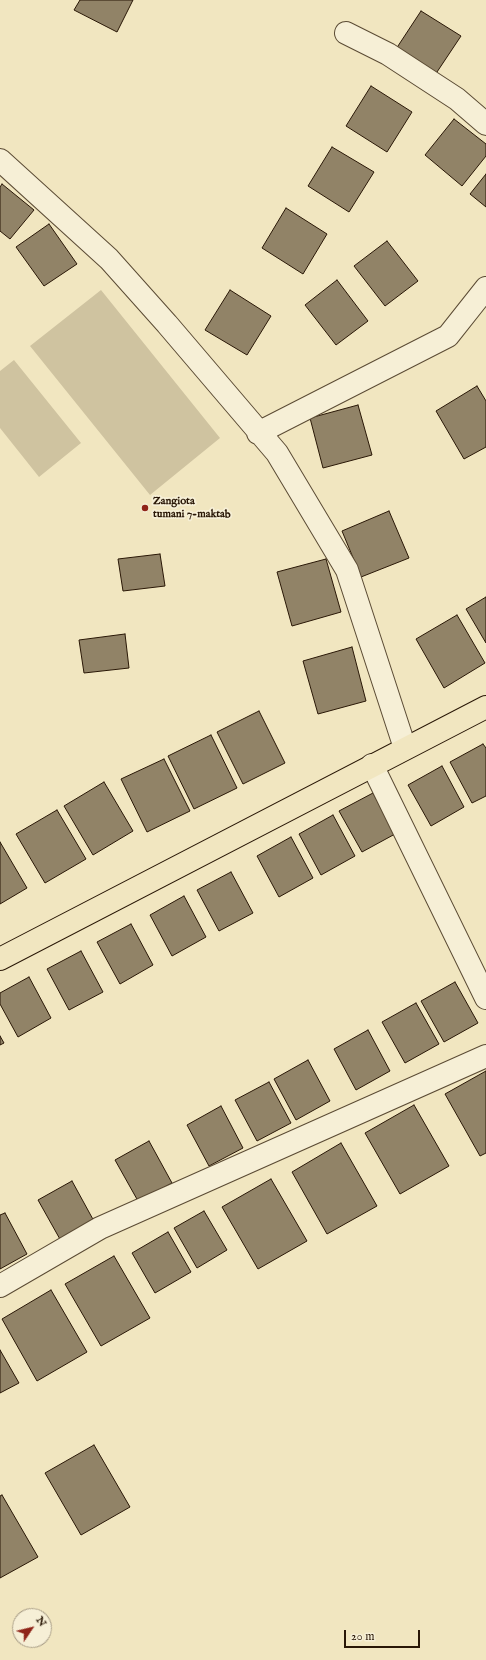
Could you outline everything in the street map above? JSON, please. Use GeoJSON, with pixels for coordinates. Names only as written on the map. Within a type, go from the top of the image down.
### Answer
{"type":"FeatureCollection","features":[{"type":"Feature","properties":{"kind":"main road"},"geometry":{"type":"LineString","coordinates":[[0,959],[486,707]]}},
{"type":"Feature","properties":{"kind":"street"},"geometry":{"type":"LineString","coordinates":[[346,33],[388,54],[457,99],[486,124]]}},
{"type":"Feature","properties":{"kind":"street"},"geometry":{"type":"LineString","coordinates":[[0,160],[109,259],[167,324],[258,433],[277,453],[347,570],[405,748]]}},
{"type":"Feature","properties":{"kind":"street"},"geometry":{"type":"LineString","coordinates":[[258,433],[448,336],[486,288]]}},
{"type":"Feature","properties":{"kind":"street"},"geometry":{"type":"LineString","coordinates":[[372,765],[486,998]]}},
{"type":"Feature","properties":{"kind":"street"},"geometry":{"type":"LineString","coordinates":[[0,1286],[100,1228],[486,1056]]}},
{"type":"Feature","properties":{"kind":"shaded area"},"geometry":{"type":"Polygon","coordinates":[[[101,290],[220,438],[150,495],[30,346],[101,290]]]}},
{"type":"Feature","properties":{"kind":"shaded area"},"geometry":{"type":"Polygon","coordinates":[[[14,360],[81,443],[39,477],[0,428],[0,371],[14,360]]]}},
{"type":"Feature","properties":{"kind":"building"},"geometry":{"type":"Polygon","coordinates":[[[80,0],[133,0],[117,32],[74,10],[80,0]]]}},
{"type":"Feature","properties":{"kind":"building"},"geometry":{"type":"Polygon","coordinates":[[[421,11],[461,36],[435,75],[396,49],[421,11]]]}},
{"type":"Feature","properties":{"kind":"building"},"geometry":{"type":"Polygon","coordinates":[[[371,86],[412,112],[387,152],[346,126],[371,86]]]}},
{"type":"Feature","properties":{"kind":"building"},"geometry":{"type":"Polygon","coordinates":[[[454,119],[486,144],[486,156],[462,186],[425,155],[454,119]]]}},
{"type":"Feature","properties":{"kind":"building"},"geometry":{"type":"Polygon","coordinates":[[[332,147],[374,172],[349,212],[308,186],[332,147]]]}},
{"type":"Feature","properties":{"kind":"building"},"geometry":{"type":"Polygon","coordinates":[[[486,174],[486,207],[470,194],[486,174]]]}},
{"type":"Feature","properties":{"kind":"building"},"geometry":{"type":"Polygon","coordinates":[[[2,184],[34,210],[10,239],[0,231],[0,187],[2,184]]]}},
{"type":"Feature","properties":{"kind":"building"},"geometry":{"type":"Polygon","coordinates":[[[286,208],[327,234],[303,274],[262,248],[286,208]]]}},
{"type":"Feature","properties":{"kind":"building"},"geometry":{"type":"Polygon","coordinates":[[[49,224],[77,264],[44,286],[16,247],[49,224]]]}},
{"type":"Feature","properties":{"kind":"building"},"geometry":{"type":"Polygon","coordinates":[[[387,241],[418,281],[385,306],[354,266],[387,241]]]}},
{"type":"Feature","properties":{"kind":"building"},"geometry":{"type":"Polygon","coordinates":[[[337,280],[368,321],[336,345],[305,305],[337,280]]]}},
{"type":"Feature","properties":{"kind":"building"},"geometry":{"type":"Polygon","coordinates":[[[230,290],[271,316],[247,355],[205,330],[230,290]]]}},
{"type":"Feature","properties":{"kind":"building"},"geometry":{"type":"Polygon","coordinates":[[[477,386],[486,401],[486,447],[464,459],[436,411],[477,386]]]}},
{"type":"Feature","properties":{"kind":"building"},"geometry":{"type":"Polygon","coordinates":[[[358,405],[372,455],[323,468],[310,418],[358,405]]]}},
{"type":"Feature","properties":{"kind":"building"},"geometry":{"type":"Polygon","coordinates":[[[389,511],[409,558],[361,577],[342,531],[389,511]]]}},
{"type":"Feature","properties":{"kind":"building"},"geometry":{"type":"Polygon","coordinates":[[[160,554],[165,586],[123,591],[118,559],[160,554]]]}},
{"type":"Feature","properties":{"kind":"building"},"geometry":{"type":"Polygon","coordinates":[[[326,559],[341,612],[292,626],[277,572],[326,559]]]}},
{"type":"Feature","properties":{"kind":"building"},"geometry":{"type":"Polygon","coordinates":[[[486,597],[486,643],[466,609],[486,597]]]}},
{"type":"Feature","properties":{"kind":"building"},"geometry":{"type":"Polygon","coordinates":[[[457,615],[485,663],[444,688],[416,639],[457,615]]]}},
{"type":"Feature","properties":{"kind":"building"},"geometry":{"type":"Polygon","coordinates":[[[125,634],[129,668],[84,673],[79,640],[125,634]]]}},
{"type":"Feature","properties":{"kind":"building"},"geometry":{"type":"Polygon","coordinates":[[[352,647],[366,701],[318,714],[303,661],[352,647]]]}},
{"type":"Feature","properties":{"kind":"building"},"geometry":{"type":"Polygon","coordinates":[[[259,711],[285,763],[243,784],[217,732],[259,711]]]}},
{"type":"Feature","properties":{"kind":"building"},"geometry":{"type":"Polygon","coordinates":[[[211,735],[237,788],[194,809],[168,756],[211,735]]]}},
{"type":"Feature","properties":{"kind":"building"},"geometry":{"type":"Polygon","coordinates":[[[483,744],[486,748],[486,796],[472,803],[450,762],[483,744]]]}},
{"type":"Feature","properties":{"kind":"building"},"geometry":{"type":"Polygon","coordinates":[[[164,759],[190,811],[147,832],[121,779],[164,759]]]}},
{"type":"Feature","properties":{"kind":"building"},"geometry":{"type":"Polygon","coordinates":[[[442,766],[464,807],[431,826],[408,785],[442,766]]]}},
{"type":"Feature","properties":{"kind":"building"},"geometry":{"type":"Polygon","coordinates":[[[104,782],[133,831],[93,855],[64,806],[104,782]]]}},
{"type":"Feature","properties":{"kind":"building"},"geometry":{"type":"Polygon","coordinates":[[[373,793],[395,834],[362,852],[339,811],[373,793]]]}},
{"type":"Feature","properties":{"kind":"building"},"geometry":{"type":"Polygon","coordinates":[[[57,810],[86,859],[45,883],[16,834],[57,810]]]}},
{"type":"Feature","properties":{"kind":"building"},"geometry":{"type":"Polygon","coordinates":[[[333,815],[355,856],[321,875],[299,834],[333,815]]]}},
{"type":"Feature","properties":{"kind":"building"},"geometry":{"type":"Polygon","coordinates":[[[291,837],[313,878],[279,897],[257,856],[291,837]]]}},
{"type":"Feature","properties":{"kind":"building"},"geometry":{"type":"Polygon","coordinates":[[[0,842],[27,888],[0,904],[0,842]]]}},
{"type":"Feature","properties":{"kind":"building"},"geometry":{"type":"Polygon","coordinates":[[[231,872],[253,913],[219,931],[197,890],[231,872]]]}},
{"type":"Feature","properties":{"kind":"building"},"geometry":{"type":"Polygon","coordinates":[[[184,896],[206,937],[172,956],[150,915],[184,896]]]}},
{"type":"Feature","properties":{"kind":"building"},"geometry":{"type":"Polygon","coordinates":[[[131,924],[153,965],[120,984],[97,942],[131,924]]]}},
{"type":"Feature","properties":{"kind":"building"},"geometry":{"type":"Polygon","coordinates":[[[81,951],[103,992],[69,1010],[47,969],[81,951]]]}},
{"type":"Feature","properties":{"kind":"building"},"geometry":{"type":"Polygon","coordinates":[[[29,977],[51,1018],[18,1037],[0,1004],[0,993],[29,977]]]}},
{"type":"Feature","properties":{"kind":"building"},"geometry":{"type":"Polygon","coordinates":[[[455,982],[478,1023],[444,1042],[421,1001],[455,982]]]}},
{"type":"Feature","properties":{"kind":"building"},"geometry":{"type":"Polygon","coordinates":[[[416,1003],[439,1044],[405,1063],[382,1022],[416,1003]]]}},
{"type":"Feature","properties":{"kind":"building"},"geometry":{"type":"Polygon","coordinates":[[[368,1030],[390,1071],[356,1090],[334,1049],[368,1030]]]}},
{"type":"Feature","properties":{"kind":"building"},"geometry":{"type":"Polygon","coordinates":[[[0,1036],[4,1043],[0,1045],[0,1036]]]}},
{"type":"Feature","properties":{"kind":"building"},"geometry":{"type":"Polygon","coordinates":[[[308,1060],[330,1101],[296,1120],[274,1079],[308,1060]]]}},
{"type":"Feature","properties":{"kind":"building"},"geometry":{"type":"Polygon","coordinates":[[[486,1071],[486,1153],[480,1156],[445,1094],[486,1071]]]}},
{"type":"Feature","properties":{"kind":"building"},"geometry":{"type":"Polygon","coordinates":[[[269,1082],[291,1123],[257,1141],[235,1100],[269,1082]]]}},
{"type":"Feature","properties":{"kind":"building"},"geometry":{"type":"Polygon","coordinates":[[[414,1105],[449,1166],[400,1194],[365,1133],[414,1105]]]}},
{"type":"Feature","properties":{"kind":"building"},"geometry":{"type":"Polygon","coordinates":[[[221,1106],[243,1148],[209,1166],[187,1125],[221,1106]]]}},
{"type":"Feature","properties":{"kind":"building"},"geometry":{"type":"Polygon","coordinates":[[[149,1141],[172,1183],[138,1201],[115,1160],[149,1141]]]}},
{"type":"Feature","properties":{"kind":"building"},"geometry":{"type":"Polygon","coordinates":[[[341,1143],[377,1206],[327,1234],[292,1172],[341,1143]]]}},
{"type":"Feature","properties":{"kind":"building"},"geometry":{"type":"Polygon","coordinates":[[[271,1179],[307,1241],[258,1269],[222,1207],[271,1179]]]}},
{"type":"Feature","properties":{"kind":"building"},"geometry":{"type":"Polygon","coordinates":[[[72,1181],[95,1223],[61,1241],[38,1200],[72,1181]]]}},
{"type":"Feature","properties":{"kind":"building"},"geometry":{"type":"Polygon","coordinates":[[[204,1211],[227,1250],[197,1268],[174,1228],[204,1211]]]}},
{"type":"Feature","properties":{"kind":"building"},"geometry":{"type":"Polygon","coordinates":[[[5,1213],[27,1254],[0,1269],[0,1215],[5,1213]]]}},
{"type":"Feature","properties":{"kind":"building"},"geometry":{"type":"Polygon","coordinates":[[[168,1232],[191,1272],[155,1293],[132,1253],[168,1232]]]}},
{"type":"Feature","properties":{"kind":"building"},"geometry":{"type":"Polygon","coordinates":[[[114,1256],[150,1318],[101,1346],[65,1284],[114,1256]]]}},
{"type":"Feature","properties":{"kind":"building"},"geometry":{"type":"Polygon","coordinates":[[[51,1290],[87,1352],[37,1381],[2,1319],[51,1290]]]}},
{"type":"Feature","properties":{"kind":"building"},"geometry":{"type":"Polygon","coordinates":[[[0,1350],[19,1383],[0,1393],[0,1350]]]}},
{"type":"Feature","properties":{"kind":"building"},"geometry":{"type":"Polygon","coordinates":[[[94,1445],[130,1507],[81,1535],[45,1473],[94,1445]]]}},
{"type":"Feature","properties":{"kind":"building"},"geometry":{"type":"Polygon","coordinates":[[[2,1495],[38,1557],[0,1578],[0,1496],[2,1495]]]}},
{"type":"Feature","properties":{"kind":"place","name":"Zangiota tumani 7-maktab"},"geometry":{"type":"Point","coordinates":[145,508]}}]}
